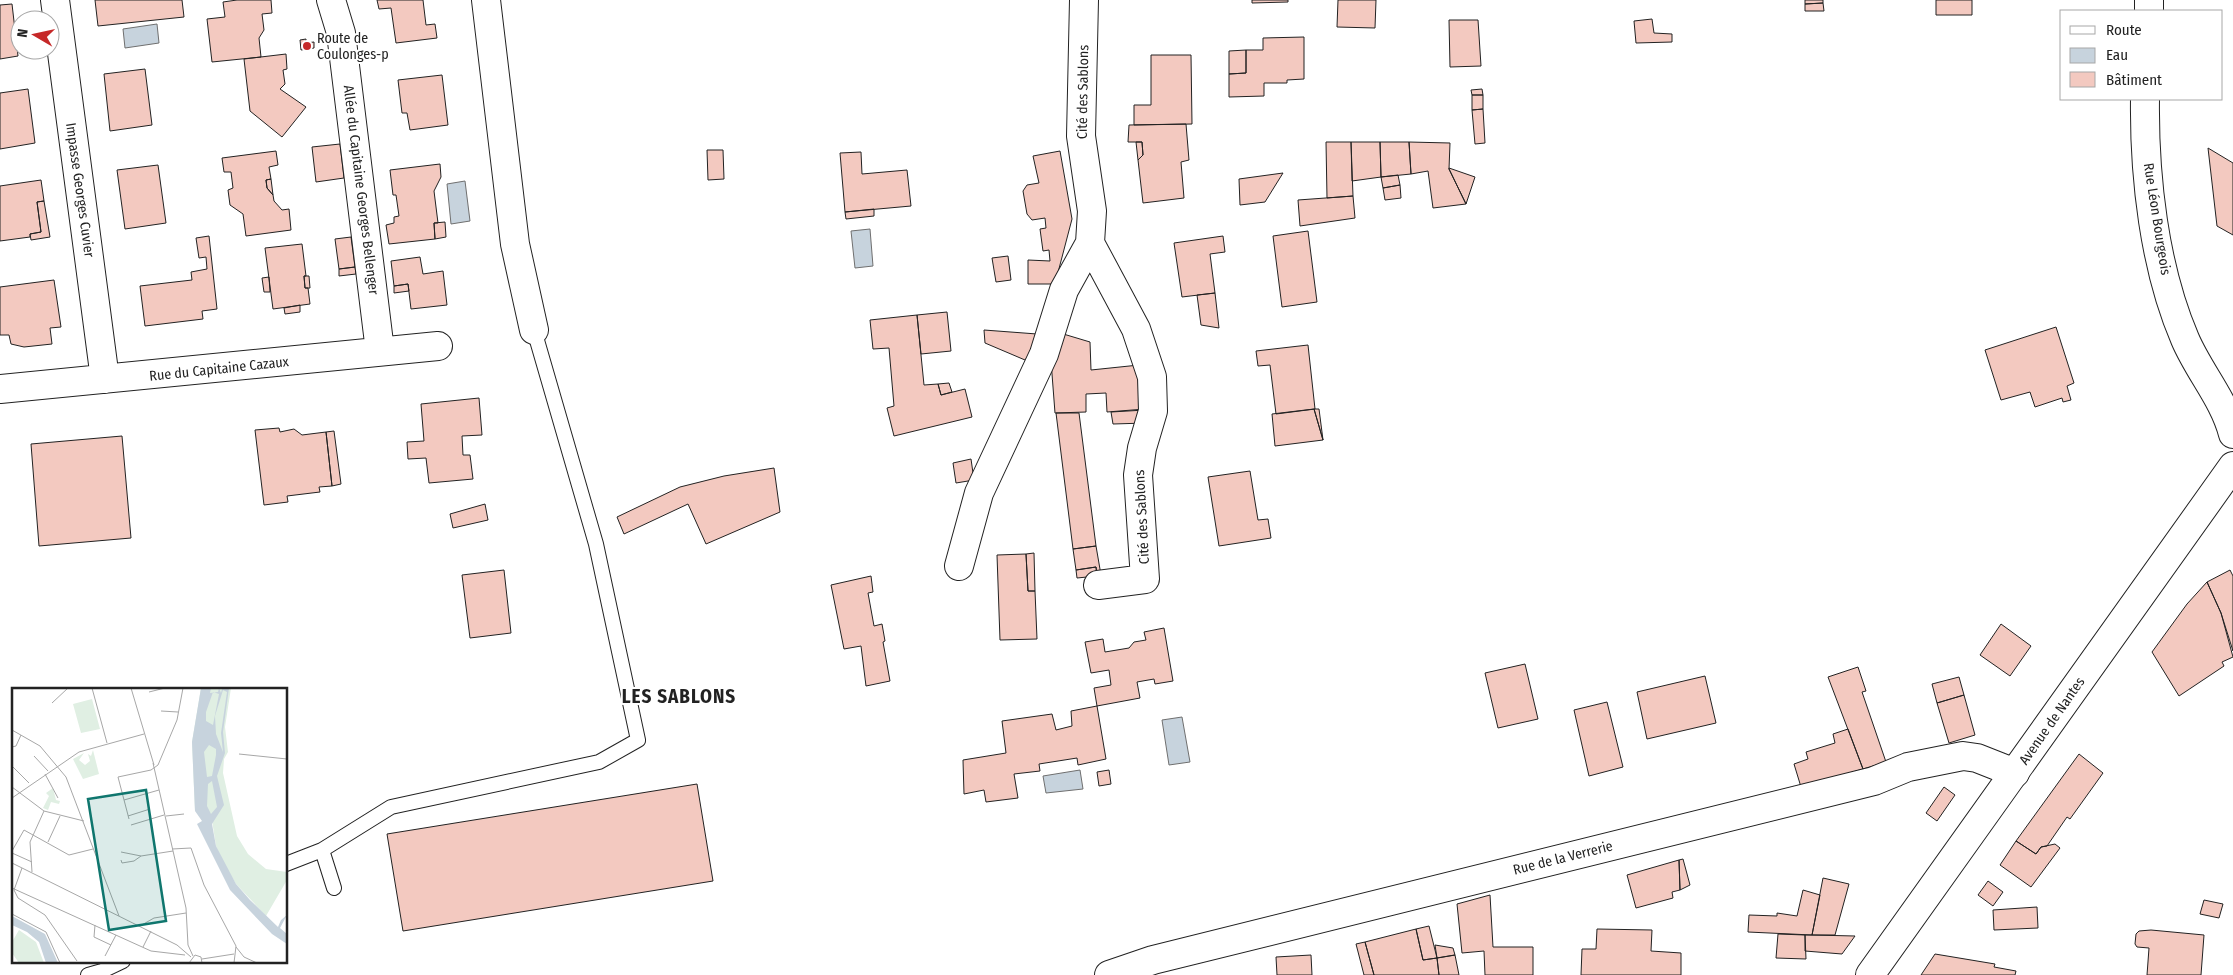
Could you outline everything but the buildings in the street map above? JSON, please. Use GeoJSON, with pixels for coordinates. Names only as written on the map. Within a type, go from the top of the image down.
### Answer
{"type":"FeatureCollection","features":[{"type":"Feature","properties":{"kind":"street","name":"Impasse Georges Cuvier"},"geometry":{"type":"LineString","coordinates":[[55,0],[105,379]]}},
{"type":"Feature","properties":{"kind":"street","name":"Allée du Capitaine Georges Bellenger"},"geometry":{"type":"LineString","coordinates":[[331,0],[341,32],[380,351]]}},
{"type":"Feature","properties":{"kind":"street"},"geometry":{"type":"LineString","coordinates":[[486,0],[515,244],[534,330]]}},
{"type":"Feature","properties":{"kind":"street","name":"Cité des Sablons"},"geometry":{"type":"LineString","coordinates":[[959,566],[979,493],[1044,354],[1064,290],[1090,243],[1092,211],[1081,136],[1084,0]]}},
{"type":"Feature","properties":{"kind":"street","name":"Rue Léon Bourgeois"},"geometry":{"type":"LineString","coordinates":[[2145,100],[2144,128],[2150,195],[2160,259],[2175,313],[2185,340],[2225,412],[2233,434]]}},
{"type":"Feature","properties":{"kind":"street","name":"Cité des Sablons"},"geometry":{"type":"LineString","coordinates":[[1090,243],[1136,329],[1152,377],[1153,411],[1142,448],[1138,475],[1145,579],[1098,585]]}},
{"type":"Feature","properties":{"kind":"street","name":"Rue du Capitaine Cazaux"},"geometry":{"type":"LineString","coordinates":[[0,389],[438,346]]}},
{"type":"Feature","properties":{"kind":"street","name":"Rue Léon Bourgeois"},"geometry":{"type":"LineString","coordinates":[[2197,363],[2223,380],[2233,384]]}},
{"type":"Feature","properties":{"kind":"street","name":"Avenue de Nantes"},"geometry":{"type":"LineString","coordinates":[[1870,975],[2233,466]]}},
{"type":"Feature","properties":{"kind":"street","name":"Rue de la Verrerie"},"geometry":{"type":"LineString","coordinates":[[1110,975],[1153,960],[1874,781],[1908,766],[1963,756],[1977,758],[2015,773]]}},
{"type":"Feature","properties":{"kind":"lane"},"geometry":{"type":"LineString","coordinates":[[288,863],[322,850],[391,808],[599,762],[638,740],[596,544],[534,330]]}},
{"type":"Feature","properties":{"kind":"lane"},"geometry":{"type":"LineString","coordinates":[[322,850],[334,888]]}},
{"type":"Feature","properties":{"kind":"lane"},"geometry":{"type":"LineString","coordinates":[[88,975],[121,962]]}},
{"type":"Feature","properties":{"kind":"water"},"geometry":{"type":"Polygon","coordinates":[[[157,24],[159,43],[125,48],[123,29],[157,24]]]}},
{"type":"Feature","properties":{"kind":"water"},"geometry":{"type":"Polygon","coordinates":[[[465,181],[470,221],[451,224],[447,184],[465,181]]]}},
{"type":"Feature","properties":{"kind":"water"},"geometry":{"type":"Polygon","coordinates":[[[870,229],[873,266],[855,268],[851,231],[870,229]]]}},
{"type":"Feature","properties":{"kind":"water"},"geometry":{"type":"Polygon","coordinates":[[[1182,717],[1190,762],[1169,765],[1162,720],[1182,717]]]}},
{"type":"Feature","properties":{"kind":"water"},"geometry":{"type":"Polygon","coordinates":[[[1080,770],[1083,789],[1046,793],[1043,776],[1080,770]]]}},
{"type":"Feature","properties":{"kind":"place","name":"Route de Coulonges-p"},"geometry":{"type":"Point","coordinates":[307,46]}},
{"type":"Feature","properties":{"kind":"district","name":"LES SABLONS"},"geometry":{"type":"Point","coordinates":[679,696]}}]}
